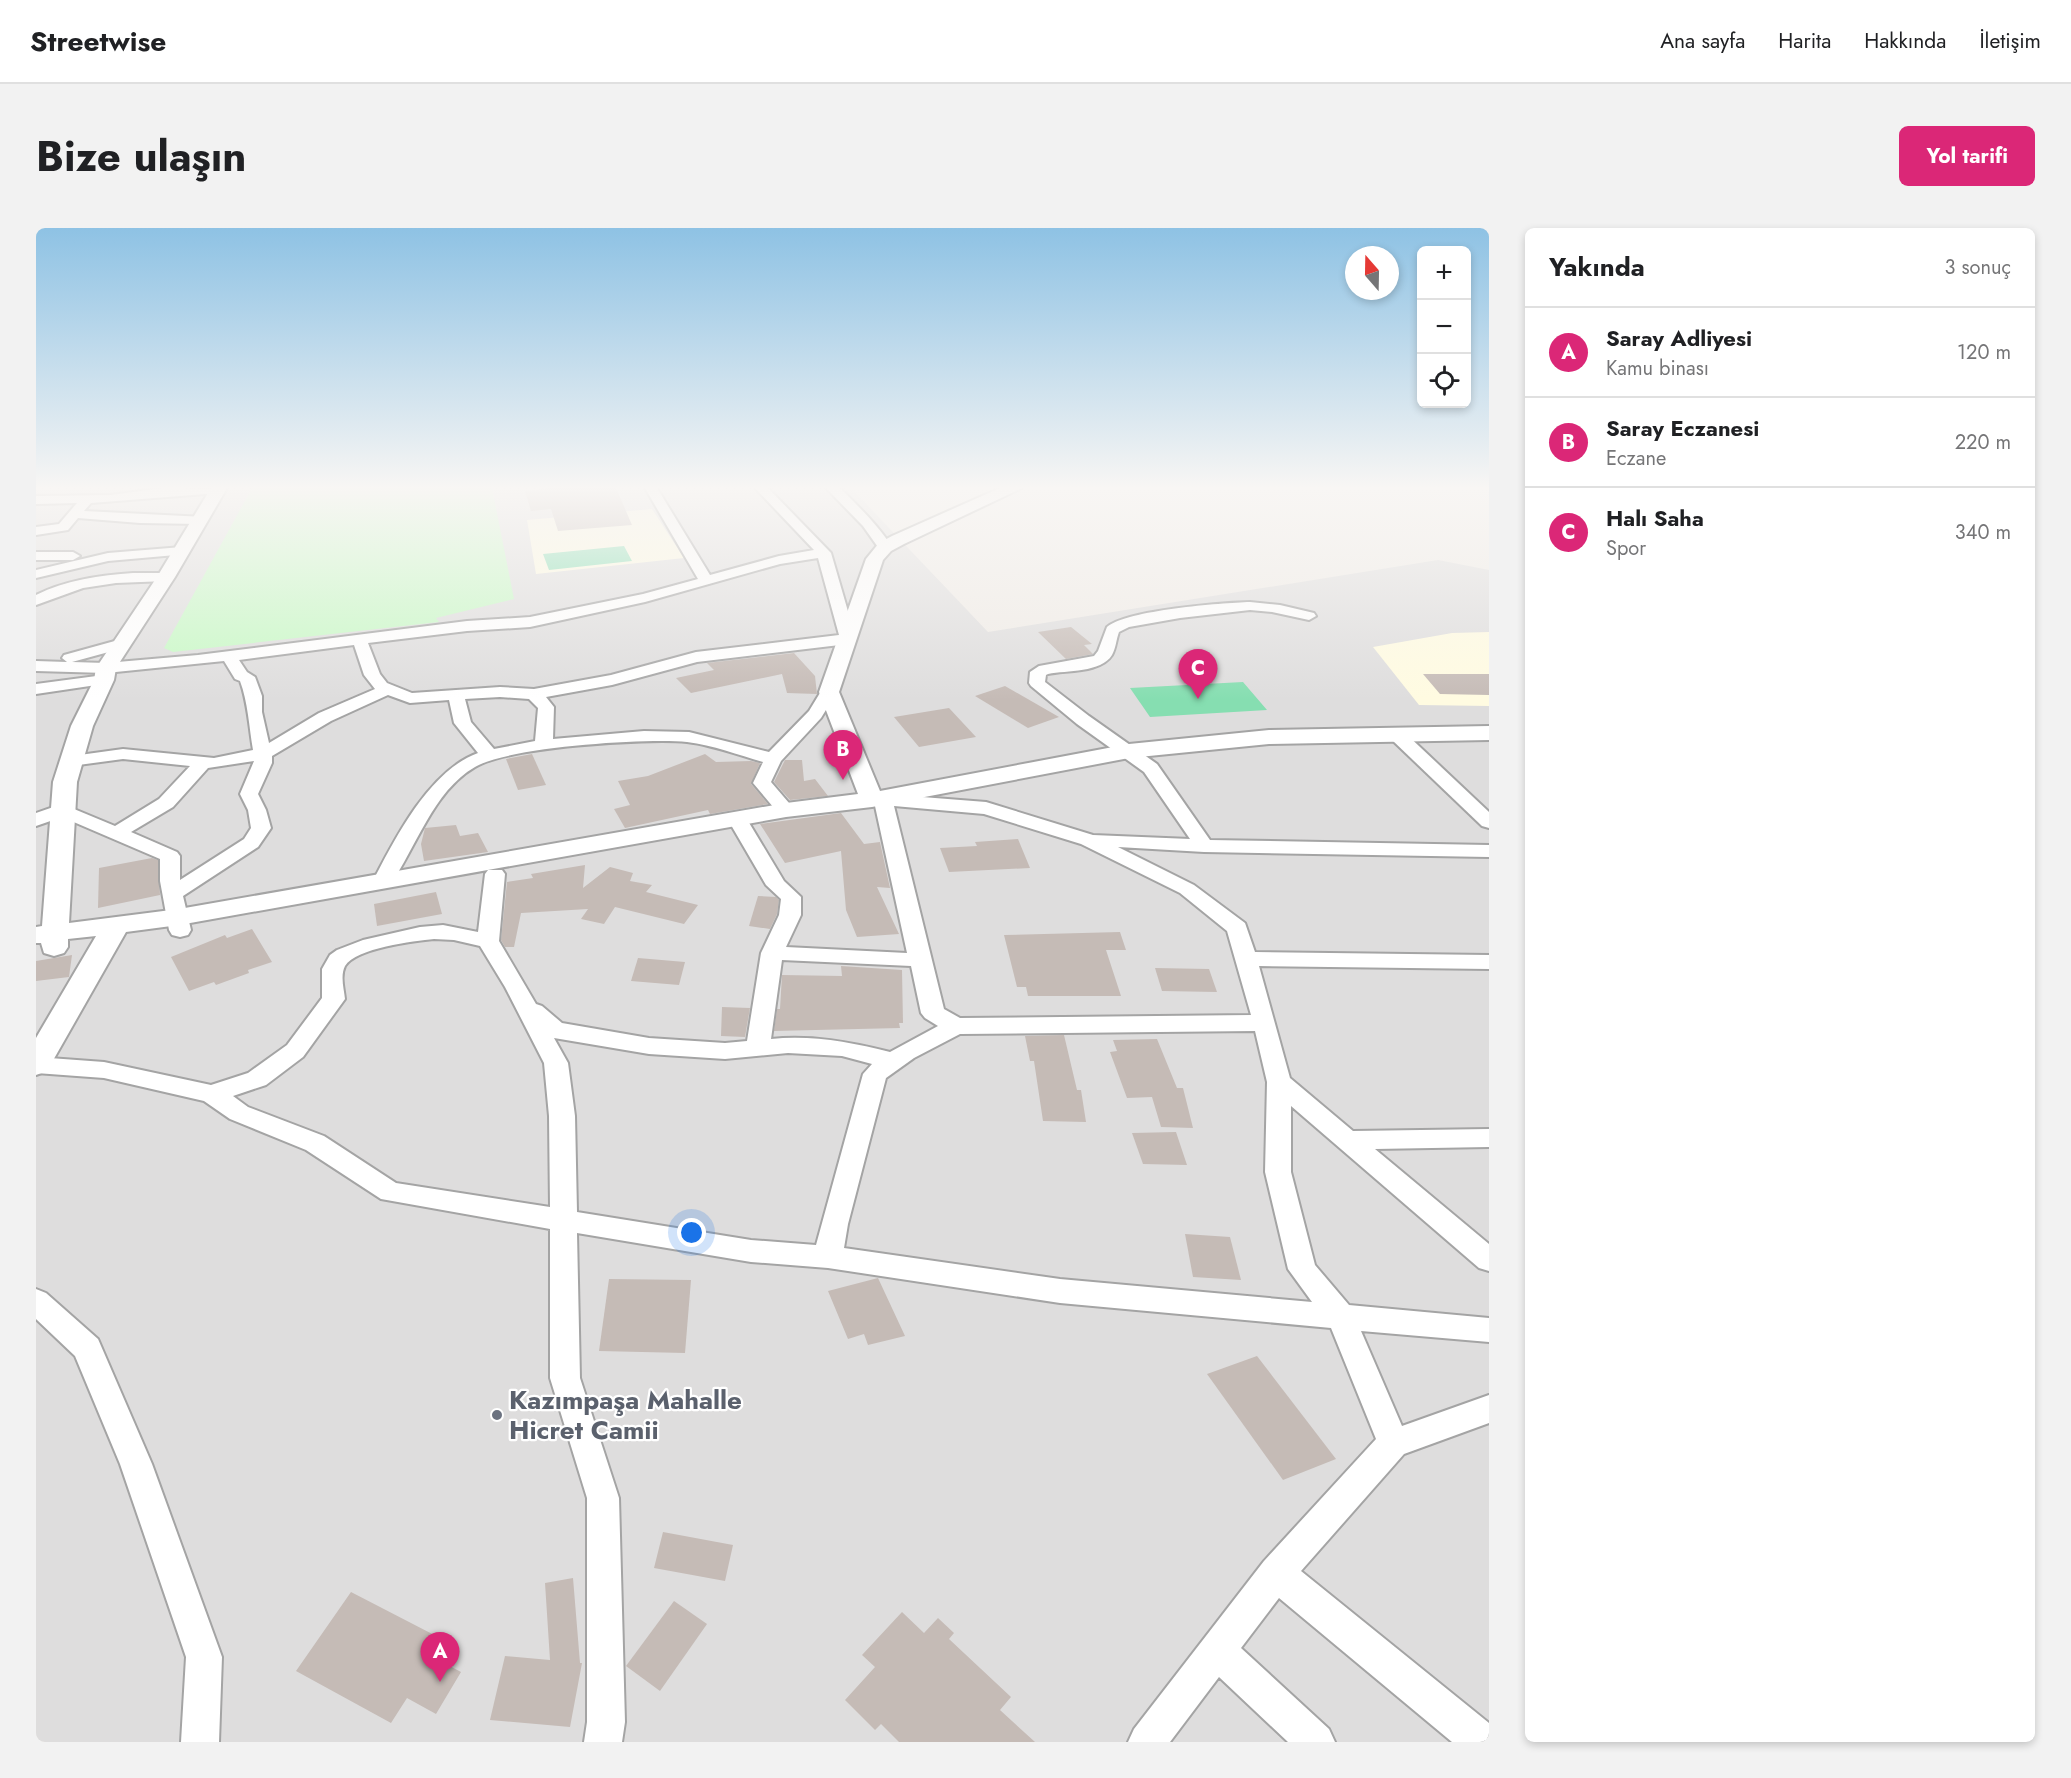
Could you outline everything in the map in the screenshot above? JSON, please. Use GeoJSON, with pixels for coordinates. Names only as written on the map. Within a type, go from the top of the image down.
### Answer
{"type":"FeatureCollection","features":[{"type":"Feature","properties":{"kind":"street"},"geometry":{"type":"LineString","coordinates":[[36,574],[101,559]]}},
{"type":"Feature","properties":{"kind":"street"},"geometry":{"type":"LineString","coordinates":[[177,559],[122,644],[105,674],[82,726],[65,782],[45,941],[110,934],[177,913],[383,881],[786,810],[878,800],[1129,751],[1269,737],[1489,734]]}},
{"type":"Feature","properties":{"kind":"street"},"geometry":{"type":"LineString","coordinates":[[693,559],[706,581]]}},
{"type":"Feature","properties":{"kind":"street"},"geometry":{"type":"LineString","coordinates":[[36,689],[105,674],[229,656],[467,626],[530,622],[645,598],[788,559]]}},
{"type":"Feature","properties":{"kind":"street"},"geometry":{"type":"LineString","coordinates":[[826,559],[848,639]]}},
{"type":"Feature","properties":{"kind":"street"},"geometry":{"type":"LineString","coordinates":[[786,810],[762,783],[773,759],[815,714],[829,692],[875,559]]}},
{"type":"Feature","properties":{"kind":"street"},"geometry":{"type":"LineString","coordinates":[[36,601],[54,592],[84,585],[139,577],[166,577]]}},
{"type":"Feature","properties":{"kind":"street"},"geometry":{"type":"LineString","coordinates":[[1204,846],[1152,768],[1053,697],[1037,683],[1038,672],[1052,666],[1099,659],[1108,650],[1110,633],[1113,628],[1132,621],[1250,606],[1277,608],[1309,616]]}},
{"type":"Feature","properties":{"kind":"street"},"geometry":{"type":"LineString","coordinates":[[360,641],[372,675],[381,686],[410,698],[500,692],[534,694],[612,680],[696,657],[762,647],[848,639]]}},
{"type":"Feature","properties":{"kind":"street"},"geometry":{"type":"LineString","coordinates":[[36,665],[91,654],[122,644]]}},
{"type":"Feature","properties":{"kind":"street"},"geometry":{"type":"LineString","coordinates":[[177,913],[250,843],[261,828],[257,810],[249,794],[263,763],[254,712],[254,696],[247,677],[241,675],[229,656]]}},
{"type":"Feature","properties":{"kind":"street"},"geometry":{"type":"LineString","coordinates":[[36,665],[105,674]]}},
{"type":"Feature","properties":{"kind":"street"},"geometry":{"type":"LineString","coordinates":[[71,761],[123,754],[214,763],[263,754],[325,717],[388,689]]}},
{"type":"Feature","properties":{"kind":"street"},"geometry":{"type":"LineString","coordinates":[[829,692],[887,823],[933,1012],[956,1026]]}},
{"type":"Feature","properties":{"kind":"street"},"geometry":{"type":"LineString","coordinates":[[534,694],[546,707],[544,746]]}},
{"type":"Feature","properties":{"kind":"street"},"geometry":{"type":"LineString","coordinates":[[456,696],[463,723],[489,755]]}},
{"type":"Feature","properties":{"kind":"street"},"geometry":{"type":"LineString","coordinates":[[1397,735],[1489,822]]}},
{"type":"Feature","properties":{"kind":"street"},"geometry":{"type":"LineString","coordinates":[[383,881],[401,844],[448,779],[469,761],[510,749],[637,737],[689,736],[773,759]]}},
{"type":"Feature","properties":{"kind":"street"},"geometry":{"type":"LineString","coordinates":[[117,833],[166,803],[203,763]]}},
{"type":"Feature","properties":{"kind":"street"},"geometry":{"type":"LineString","coordinates":[[878,800],[986,808],[1088,840],[1187,889],[1237,928],[1265,1023],[1279,1082],[1278,1172],[1302,1269],[1341,1317],[1394,1443]]}},
{"type":"Feature","properties":{"kind":"street"},"geometry":{"type":"LineString","coordinates":[[36,820],[62,810],[170,856],[170,881],[177,913]]}},
{"type":"Feature","properties":{"kind":"street"},"geometry":{"type":"LineString","coordinates":[[177,913],[495,874],[741,825],[786,810]]}},
{"type":"Feature","properties":{"kind":"street"},"geometry":{"type":"LineString","coordinates":[[741,825],[776,885],[791,897],[790,915],[772,953],[758,1048]]}},
{"type":"Feature","properties":{"kind":"street"},"geometry":{"type":"LineString","coordinates":[[1088,840],[1204,846],[1489,851]]}},
{"type":"Feature","properties":{"kind":"street"},"geometry":{"type":"LineString","coordinates":[[495,874],[488,941],[556,1063],[562,1116],[565,1378],[603,1498],[606,1722],[603,1742]]}},
{"type":"Feature","properties":{"kind":"street"},"geometry":{"type":"LineString","coordinates":[[212,1094],[257,1079],[295,1051],[334,999],[330,976],[338,958],[403,936],[442,932],[488,941]]}},
{"type":"Feature","properties":{"kind":"street"},"geometry":{"type":"LineString","coordinates":[[110,934],[36,1065],[104,1070],[212,1094],[239,1113],[315,1143],[390,1192],[751,1251],[828,1257],[1060,1292],[1489,1330]]}},
{"type":"Feature","properties":{"kind":"street"},"geometry":{"type":"LineString","coordinates":[[772,953],[920,960]]}},
{"type":"Feature","properties":{"kind":"street"},"geometry":{"type":"LineString","coordinates":[[1246,958],[1489,962]]}},
{"type":"Feature","properties":{"kind":"street"},"geometry":{"type":"LineString","coordinates":[[523,1001],[555,1030],[649,1046],[725,1051],[788,1045],[842,1048],[893,1061]]}},
{"type":"Feature","properties":{"kind":"street"},"geometry":{"type":"LineString","coordinates":[[828,1257],[834,1224],[875,1074],[893,1061],[956,1026],[1265,1023]]}},
{"type":"Feature","properties":{"kind":"street"},"geometry":{"type":"LineString","coordinates":[[1279,1082],[1489,1260]]}},
{"type":"Feature","properties":{"kind":"street"},"geometry":{"type":"LineString","coordinates":[[1348,1140],[1489,1138]]}},
{"type":"Feature","properties":{"kind":"street"},"geometry":{"type":"LineString","coordinates":[[36,1301],[87,1348],[136,1464],[204,1657],[200,1742]]}},
{"type":"Feature","properties":{"kind":"street"},"geometry":{"type":"LineString","coordinates":[[1147,1742],[1276,1573],[1394,1443],[1489,1409]]}},
{"type":"Feature","properties":{"kind":"street"},"geometry":{"type":"LineString","coordinates":[[1276,1573],[1482,1742]]}},
{"type":"Feature","properties":{"kind":"street"},"geometry":{"type":"LineString","coordinates":[[1217,1652],[1316,1742]]}},
{"type":"Feature","properties":{"kind":"shaded area"},"geometry":{"type":"Polygon","coordinates":[[[36,559],[918,559],[988,632],[1438,560],[1489,570],[1489,1742],[36,1742],[36,559]]]}},
{"type":"Feature","properties":{"kind":"shaded area"},"geometry":{"type":"Polygon","coordinates":[[[533,559],[678,559],[536,574],[533,559]]]}},
{"type":"Feature","properties":{"kind":"shaded area"},"geometry":{"type":"Polygon","coordinates":[[[1489,632],[1489,706],[1419,705],[1373,647],[1452,633],[1489,632]]]}},
{"type":"Feature","properties":{"kind":"green space"},"geometry":{"type":"Polygon","coordinates":[[[213,559],[506,559],[514,599],[436,618],[439,622],[173,652],[164,648],[213,559]]]}},
{"type":"Feature","properties":{"kind":"green space"},"geometry":{"type":"Polygon","coordinates":[[[545,559],[631,559],[632,561],[549,570],[545,559]]]}},
{"type":"Feature","properties":{"kind":"green space"},"geometry":{"type":"Polygon","coordinates":[[[1243,682],[1267,710],[1150,717],[1130,688],[1243,682]]]}},
{"type":"Feature","properties":{"kind":"building"},"geometry":{"type":"Polygon","coordinates":[[[1071,627],[1092,644],[1084,645],[1093,654],[1066,659],[1038,632],[1071,627]]]}},
{"type":"Feature","properties":{"kind":"building"},"geometry":{"type":"Polygon","coordinates":[[[794,653],[815,676],[817,694],[787,693],[782,674],[691,693],[676,678],[714,670],[707,663],[794,653]]]}},
{"type":"Feature","properties":{"kind":"building"},"geometry":{"type":"Polygon","coordinates":[[[1423,674],[1489,674],[1489,695],[1440,694],[1423,674]]]}},
{"type":"Feature","properties":{"kind":"building"},"geometry":{"type":"Polygon","coordinates":[[[1005,686],[1059,717],[1028,728],[975,696],[1005,686]]]}},
{"type":"Feature","properties":{"kind":"building"},"geometry":{"type":"Polygon","coordinates":[[[949,708],[976,737],[919,747],[894,717],[949,708]]]}},
{"type":"Feature","properties":{"kind":"building"},"geometry":{"type":"Polygon","coordinates":[[[532,754],[546,785],[518,790],[506,759],[532,754]]]}},
{"type":"Feature","properties":{"kind":"building"},"geometry":{"type":"Polygon","coordinates":[[[705,754],[716,762],[760,763],[751,784],[768,804],[710,814],[708,810],[625,828],[614,809],[630,805],[618,781],[648,776],[705,754]]]}},
{"type":"Feature","properties":{"kind":"building"},"geometry":{"type":"Polygon","coordinates":[[[785,760],[802,760],[804,781],[815,779],[828,796],[790,800],[774,782],[785,760]]]}},
{"type":"Feature","properties":{"kind":"building"},"geometry":{"type":"Polygon","coordinates":[[[841,813],[864,844],[880,842],[890,888],[877,887],[899,934],[857,937],[846,910],[841,851],[785,863],[760,824],[841,813]]]}},
{"type":"Feature","properties":{"kind":"building"},"geometry":{"type":"Polygon","coordinates":[[[456,825],[460,836],[478,833],[488,852],[424,861],[421,844],[425,828],[456,825]]]}},
{"type":"Feature","properties":{"kind":"building"},"geometry":{"type":"Polygon","coordinates":[[[1018,839],[1030,868],[949,872],[940,848],[977,846],[975,842],[1018,839]]]}},
{"type":"Feature","properties":{"kind":"building"},"geometry":{"type":"Polygon","coordinates":[[[152,858],[158,860],[160,895],[98,908],[99,868],[152,858]]]}},
{"type":"Feature","properties":{"kind":"building"},"geometry":{"type":"Polygon","coordinates":[[[585,865],[583,888],[610,867],[633,873],[630,881],[652,885],[646,892],[698,905],[684,924],[615,907],[604,924],[581,919],[588,909],[521,913],[514,947],[505,947],[501,940],[507,882],[533,878],[531,874],[585,865]]]}},
{"type":"Feature","properties":{"kind":"building"},"geometry":{"type":"Polygon","coordinates":[[[436,892],[442,914],[377,926],[374,904],[436,892]]]}},
{"type":"Feature","properties":{"kind":"building"},"geometry":{"type":"Polygon","coordinates":[[[758,896],[776,897],[779,900],[777,914],[770,929],[749,926],[758,896]]]}},
{"type":"Feature","properties":{"kind":"building"},"geometry":{"type":"Polygon","coordinates":[[[252,929],[272,962],[216,985],[214,982],[189,991],[171,957],[225,935],[227,938],[252,929]]]}},
{"type":"Feature","properties":{"kind":"building"},"geometry":{"type":"Polygon","coordinates":[[[1120,932],[1126,950],[1106,950],[1121,996],[1028,996],[1026,987],[1017,987],[1004,935],[1120,932]]]}},
{"type":"Feature","properties":{"kind":"building"},"geometry":{"type":"Polygon","coordinates":[[[72,955],[69,977],[36,981],[36,961],[72,955]]]}},
{"type":"Feature","properties":{"kind":"building"},"geometry":{"type":"Polygon","coordinates":[[[638,958],[685,962],[679,985],[631,981],[638,958]]]}},
{"type":"Feature","properties":{"kind":"building"},"geometry":{"type":"Polygon","coordinates":[[[841,966],[902,970],[903,1023],[899,1023],[900,1028],[774,1031],[777,1009],[780,1009],[782,975],[842,976],[841,966]]]}},
{"type":"Feature","properties":{"kind":"building"},"geometry":{"type":"Polygon","coordinates":[[[1155,968],[1209,969],[1217,992],[1162,991],[1155,968]]]}},
{"type":"Feature","properties":{"kind":"building"},"geometry":{"type":"Polygon","coordinates":[[[722,1007],[750,1008],[745,1037],[721,1036],[722,1007]]]}},
{"type":"Feature","properties":{"kind":"building"},"geometry":{"type":"Polygon","coordinates":[[[1064,1035],[1077,1090],[1081,1090],[1086,1122],[1043,1121],[1034,1061],[1030,1061],[1025,1036],[1064,1035]]]}},
{"type":"Feature","properties":{"kind":"building"},"geometry":{"type":"Polygon","coordinates":[[[1157,1039],[1177,1088],[1183,1088],[1193,1128],[1161,1127],[1152,1097],[1127,1098],[1110,1052],[1117,1051],[1113,1040],[1157,1039]]]}},
{"type":"Feature","properties":{"kind":"building"},"geometry":{"type":"Polygon","coordinates":[[[1176,1132],[1187,1165],[1143,1164],[1132,1133],[1176,1132]]]}},
{"type":"Feature","properties":{"kind":"building"},"geometry":{"type":"Polygon","coordinates":[[[1185,1234],[1230,1237],[1241,1280],[1193,1277],[1185,1234]]]}},
{"type":"Feature","properties":{"kind":"building"},"geometry":{"type":"Polygon","coordinates":[[[878,1278],[905,1336],[868,1345],[864,1334],[848,1339],[828,1291],[878,1278]]]}},
{"type":"Feature","properties":{"kind":"building"},"geometry":{"type":"Polygon","coordinates":[[[609,1279],[691,1280],[685,1353],[599,1351],[609,1279]]]}},
{"type":"Feature","properties":{"kind":"building"},"geometry":{"type":"Polygon","coordinates":[[[1257,1356],[1336,1459],[1283,1480],[1207,1374],[1257,1356]]]}},
{"type":"Feature","properties":{"kind":"building"},"geometry":{"type":"Polygon","coordinates":[[[663,1532],[733,1545],[725,1581],[654,1568],[663,1532]]]}},
{"type":"Feature","properties":{"kind":"building"},"geometry":{"type":"Polygon","coordinates":[[[573,1578],[580,1663],[582,1663],[570,1727],[490,1720],[505,1656],[550,1660],[545,1583],[573,1578]]]}},
{"type":"Feature","properties":{"kind":"building"},"geometry":{"type":"Polygon","coordinates":[[[351,1592],[440,1638],[429,1655],[461,1672],[436,1714],[407,1698],[391,1723],[296,1671],[351,1592]]]}},
{"type":"Feature","properties":{"kind":"building"},"geometry":{"type":"Polygon","coordinates":[[[674,1601],[707,1624],[660,1691],[626,1666],[674,1601]]]}},
{"type":"Feature","properties":{"kind":"building"},"geometry":{"type":"Polygon","coordinates":[[[902,1612],[924,1633],[938,1618],[954,1633],[949,1639],[1011,1697],[1000,1710],[1035,1742],[899,1742],[881,1724],[875,1730],[845,1700],[875,1667],[862,1655],[902,1612]]]}},
{"type":"Feature","properties":{"kind":"place","name":"Halı Saha"},"geometry":{"type":"Point","coordinates":[1198,699]}},
{"type":"Feature","properties":{"kind":"place","name":"Saray Eczanesi"},"geometry":{"type":"Point","coordinates":[843,780]}},
{"type":"Feature","properties":{"kind":"place","name":"Kazımpaşa Mahalle Hicret Camii"},"geometry":{"type":"Point","coordinates":[497,1415]}},
{"type":"Feature","properties":{"kind":"place","name":"Saray Adliyesi"},"geometry":{"type":"Point","coordinates":[440,1682]}}]}
